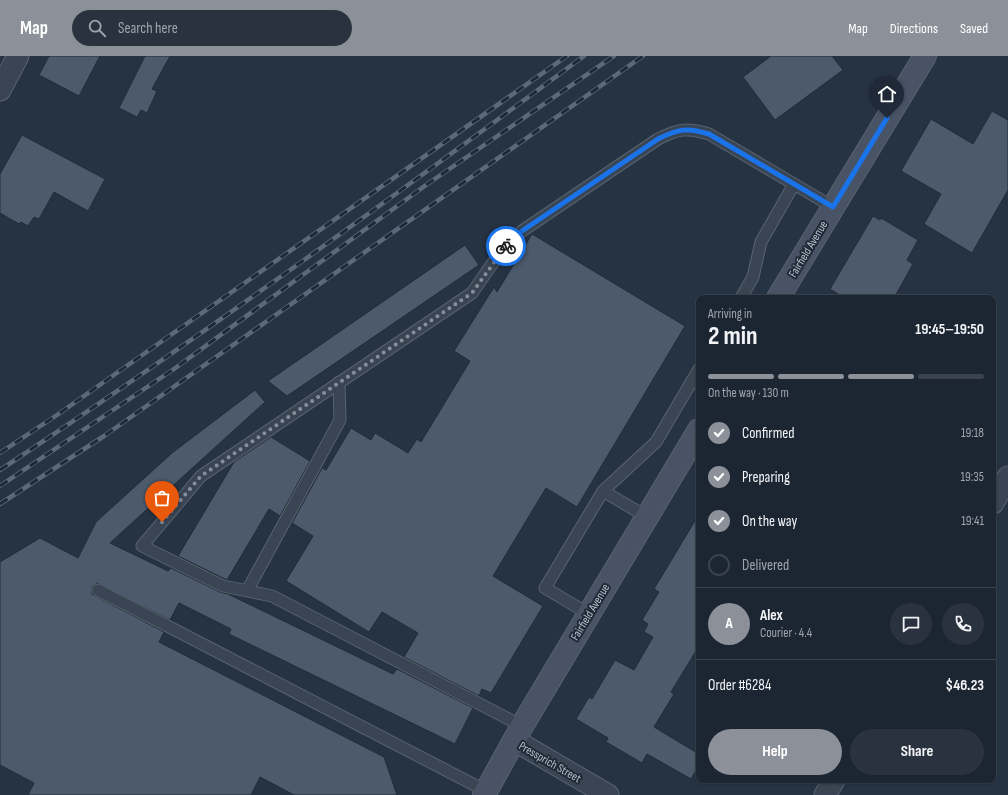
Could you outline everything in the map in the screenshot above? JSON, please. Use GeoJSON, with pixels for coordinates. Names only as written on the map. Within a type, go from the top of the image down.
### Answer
{"type":"FeatureCollection","features":[{"type":"Feature","properties":{"kind":"main road","name":"Fairfield Avenue"},"geometry":{"type":"LineString","coordinates":[[780,295],[925,56]]}},
{"type":"Feature","properties":{"kind":"main road","name":"Fairfield Avenue"},"geometry":{"type":"LineString","coordinates":[[485,793],[518,733],[696,435]]}},
{"type":"Feature","properties":{"kind":"street"},"geometry":{"type":"LineString","coordinates":[[0,90],[18,56]]}},
{"type":"Feature","properties":{"kind":"street"},"geometry":{"type":"LineString","coordinates":[[996,498],[1008,477]]}},
{"type":"Feature","properties":{"kind":"street","name":"Pressprich Street"},"geometry":{"type":"LineString","coordinates":[[518,733],[608,795]]}},
{"type":"Feature","properties":{"kind":"street"},"geometry":{"type":"LineString","coordinates":[[825,795],[832,783]]}},
{"type":"Feature","properties":{"kind":"lane"},"geometry":{"type":"LineString","coordinates":[[518,733],[272,596],[223,586],[142,546],[201,476],[472,293],[501,251],[522,231],[658,139],[676,130],[693,129],[709,134],[833,207]]}},
{"type":"Feature","properties":{"kind":"lane"},"geometry":{"type":"LineString","coordinates":[[743,295],[753,277],[761,242],[794,184]]}},
{"type":"Feature","properties":{"kind":"lane"},"geometry":{"type":"LineString","coordinates":[[589,614],[546,588],[603,491],[656,442],[696,373]]}},
{"type":"Feature","properties":{"kind":"lane"},"geometry":{"type":"LineString","coordinates":[[247,591],[340,420],[339,382]]}},
{"type":"Feature","properties":{"kind":"lane"},"geometry":{"type":"LineString","coordinates":[[603,491],[647,517]]}},
{"type":"Feature","properties":{"kind":"lane"},"geometry":{"type":"LineString","coordinates":[[98,590],[485,793]]}},
{"type":"Feature","properties":{"kind":"building"},"geometry":{"type":"Polygon","coordinates":[[[49,56],[100,56],[79,96],[39,75],[49,56]]]}},
{"type":"Feature","properties":{"kind":"building"},"geometry":{"type":"Polygon","coordinates":[[[145,56],[170,56],[152,89],[157,91],[147,113],[141,110],[137,117],[119,108],[145,56]]]}},
{"type":"Feature","properties":{"kind":"building"},"geometry":{"type":"Polygon","coordinates":[[[771,56],[832,56],[843,70],[775,120],[743,77],[771,56]]]}},
{"type":"Feature","properties":{"kind":"building"},"geometry":{"type":"Polygon","coordinates":[[[992,111],[1008,120],[1008,190],[972,253],[924,224],[941,194],[901,171],[931,119],[973,144],[992,111]]]}},
{"type":"Feature","properties":{"kind":"building"},"geometry":{"type":"Polygon","coordinates":[[[22,135],[105,179],[88,211],[54,192],[39,219],[34,217],[28,226],[21,222],[19,224],[0,213],[0,174],[22,135]]]}},
{"type":"Feature","properties":{"kind":"building"},"geometry":{"type":"Polygon","coordinates":[[[873,216],[880,220],[881,218],[918,240],[907,260],[913,264],[896,295],[840,295],[830,289],[873,216]]]}},
{"type":"Feature","properties":{"kind":"building"},"geometry":{"type":"Polygon","coordinates":[[[532,234],[685,326],[577,507],[546,488],[493,576],[543,606],[491,693],[482,689],[479,696],[404,657],[418,633],[382,612],[369,632],[286,581],[313,536],[292,523],[322,468],[326,470],[351,428],[371,440],[375,433],[408,453],[417,439],[421,442],[470,361],[454,351],[494,287],[497,292],[532,234]]]}},
{"type":"Feature","properties":{"kind":"building"},"geometry":{"type":"Polygon","coordinates":[[[465,245],[479,265],[287,396],[268,381],[465,245]]]}},
{"type":"Feature","properties":{"kind":"building"},"geometry":{"type":"Polygon","coordinates":[[[255,390],[265,402],[110,543],[168,571],[171,568],[220,592],[228,594],[393,674],[397,669],[473,708],[455,744],[229,634],[231,629],[179,603],[170,620],[97,583],[92,587],[92,594],[164,632],[159,642],[384,757],[397,795],[294,795],[260,777],[251,795],[28,795],[34,783],[0,765],[0,562],[40,538],[78,558],[96,522],[172,453],[255,390]]]}},
{"type":"Feature","properties":{"kind":"building"},"geometry":{"type":"Polygon","coordinates":[[[271,437],[310,461],[280,516],[269,509],[227,580],[178,556],[234,462],[271,437]]]}},
{"type":"Feature","properties":{"kind":"building"},"geometry":{"type":"Polygon","coordinates":[[[696,519],[696,651],[671,692],[674,694],[654,727],[696,752],[696,770],[691,779],[647,754],[642,763],[606,742],[608,738],[576,719],[589,697],[592,699],[615,660],[634,670],[653,637],[644,632],[648,624],[642,620],[659,592],[654,589],[696,519]]]}},
{"type":"Feature","properties":{"kind":"railway"},"geometry":{"type":"LineString","coordinates":[[0,453],[57,415],[567,56]]}},
{"type":"Feature","properties":{"kind":"railway"},"geometry":{"type":"LineString","coordinates":[[0,470],[148,370],[295,267],[584,56]]}},
{"type":"Feature","properties":{"kind":"railway"},"geometry":{"type":"LineString","coordinates":[[0,486],[174,369],[426,185],[614,56]]}},
{"type":"Feature","properties":{"kind":"railway"},"geometry":{"type":"LineString","coordinates":[[0,504],[104,436],[643,56]]}},
{"type":"Feature","properties":{"kind":"way so far"},"geometry":{"type":"LineString","coordinates":[[162,522],[201,476],[415,330],[472,293],[506,246]]}},
{"type":"Feature","properties":{"kind":"route"},"geometry":{"type":"LineString","coordinates":[[506,246],[522,231],[658,139],[676,130],[693,129],[709,134],[833,207],[887,118]]}}]}
